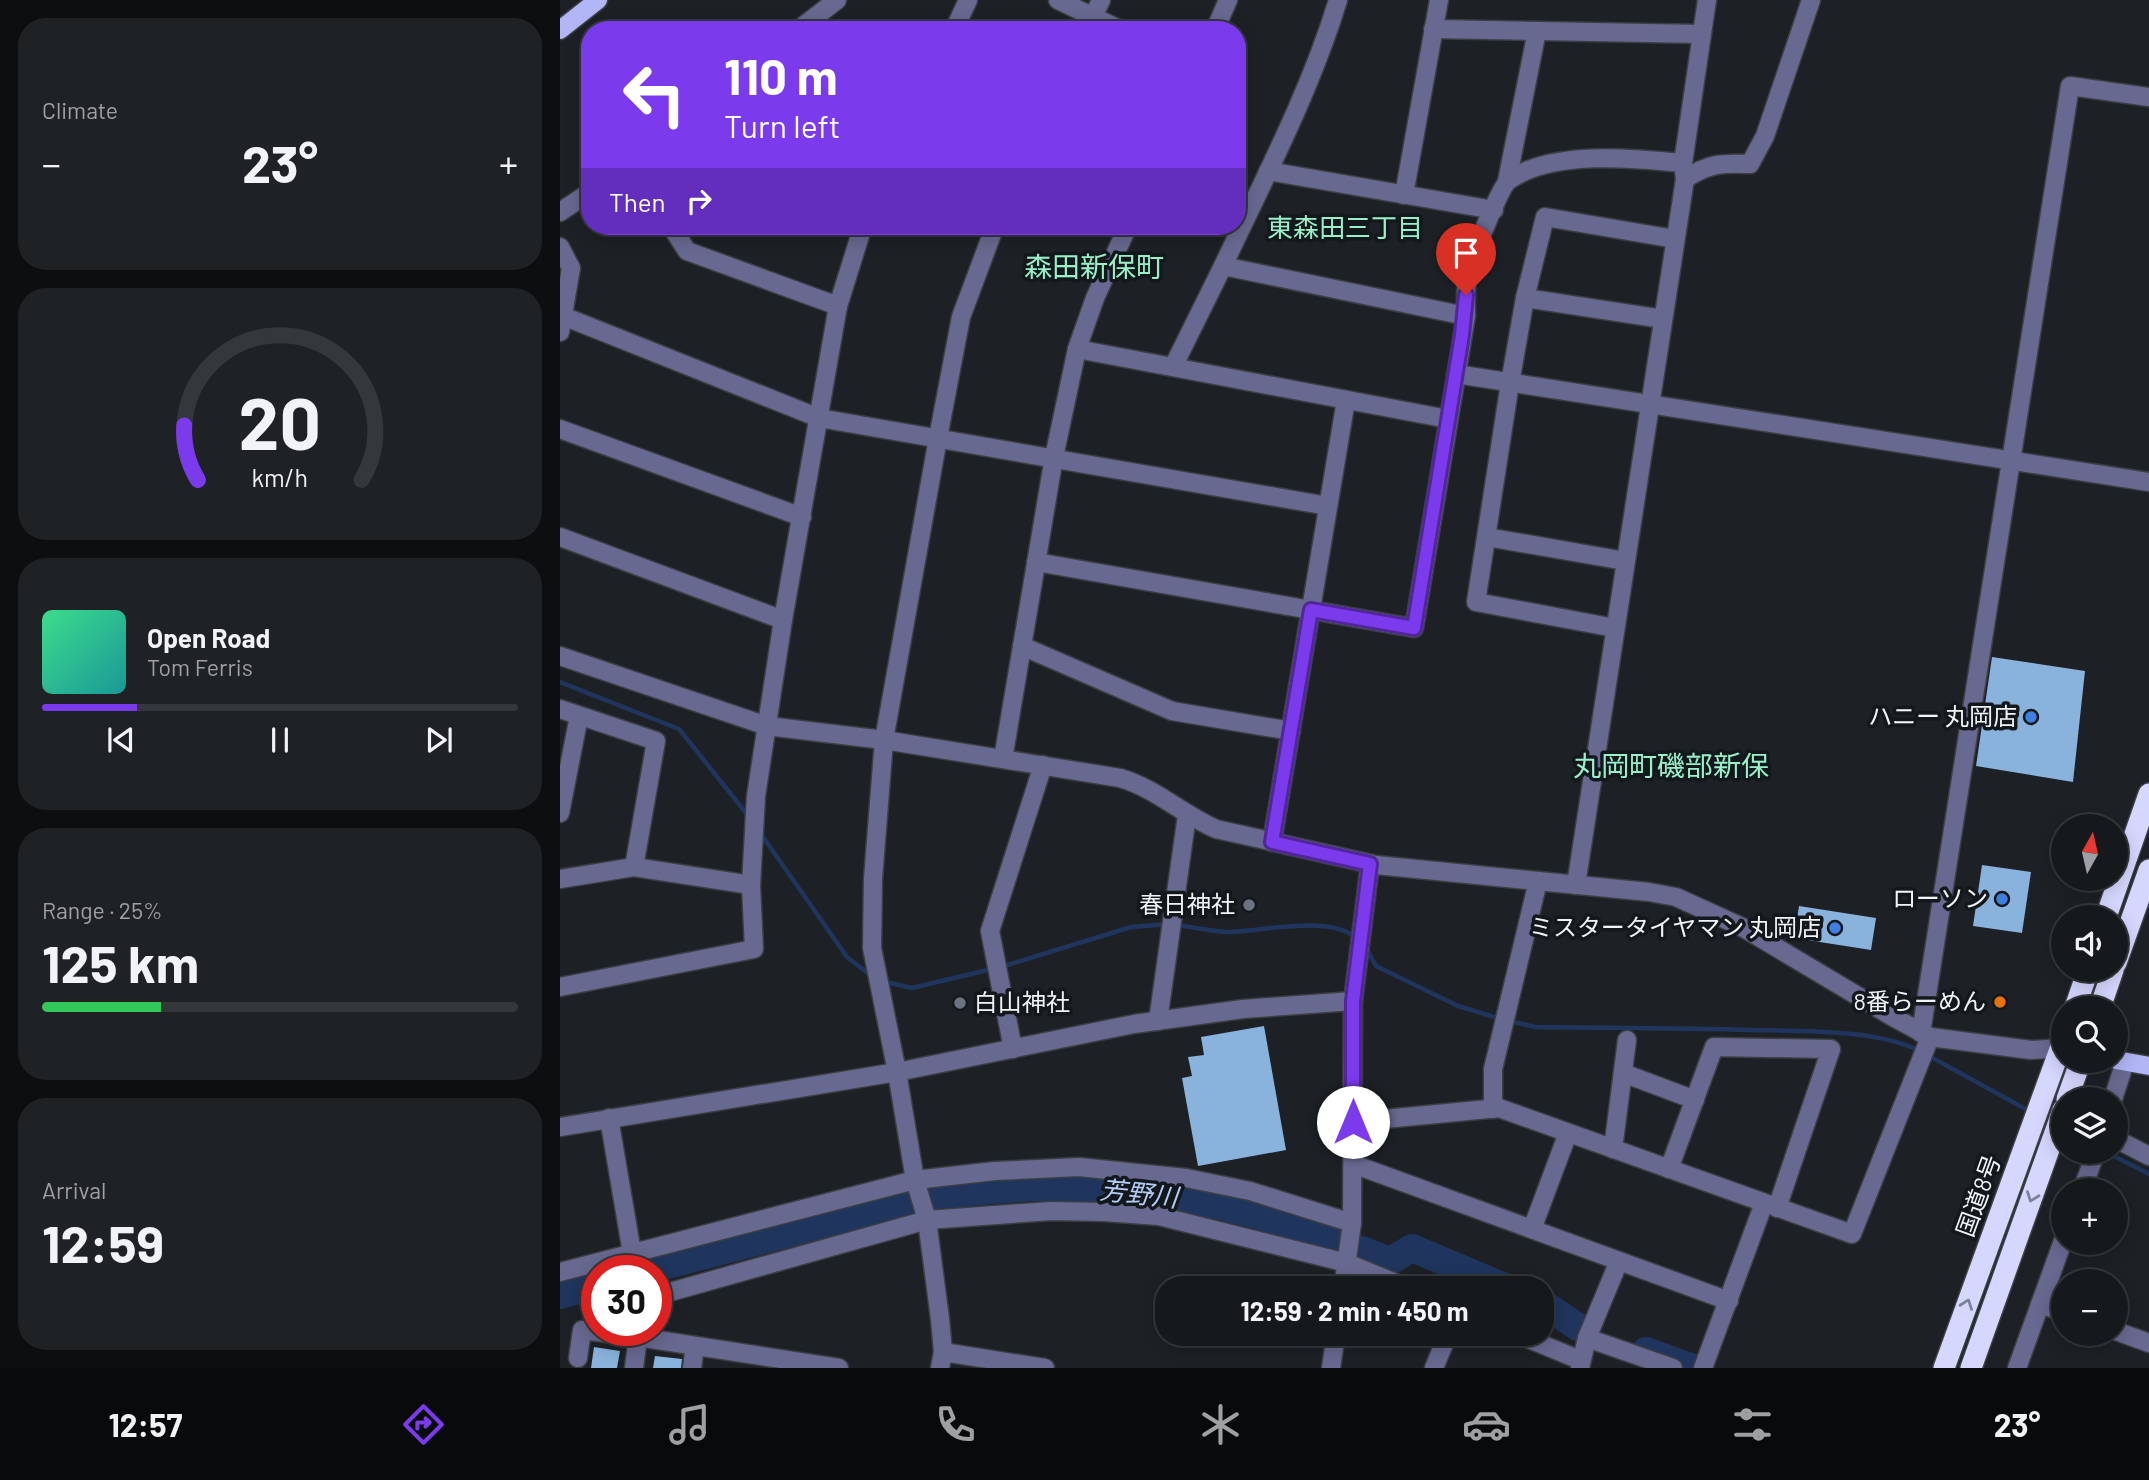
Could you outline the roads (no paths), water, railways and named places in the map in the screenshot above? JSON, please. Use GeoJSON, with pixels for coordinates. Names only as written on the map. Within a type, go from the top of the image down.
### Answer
{"type":"FeatureCollection","features":[{"type":"Feature","properties":{"kind":"highway"},"geometry":{"type":"LineString","coordinates":[[2110,905],[2149,794]]}},
{"type":"Feature","properties":{"kind":"highway"},"geometry":{"type":"LineString","coordinates":[[2128,929],[2149,870]]}},
{"type":"Feature","properties":{"kind":"highway","name":"国道8号"},"geometry":{"type":"LineString","coordinates":[[1944,1368],[2052,1073]]}},
{"type":"Feature","properties":{"kind":"highway","name":"国道8号"},"geometry":{"type":"LineString","coordinates":[[1971,1368],[2051,1147]]}},
{"type":"Feature","properties":{"kind":"main road"},"geometry":{"type":"LineString","coordinates":[[560,30],[597,0]]}},
{"type":"Feature","properties":{"kind":"main road"},"geometry":{"type":"LineString","coordinates":[[2128,1062],[2149,1066]]}},
{"type":"Feature","properties":{"kind":"street"},"geometry":{"type":"LineString","coordinates":[[810,21],[837,0]]}},
{"type":"Feature","properties":{"kind":"street"},"geometry":{"type":"LineString","coordinates":[[958,21],[968,0]]}},
{"type":"Feature","properties":{"kind":"street"},"geometry":{"type":"LineString","coordinates":[[1058,0],[1094,15]]}},
{"type":"Feature","properties":{"kind":"street"},"geometry":{"type":"LineString","coordinates":[[1219,21],[1228,0]]}},
{"type":"Feature","properties":{"kind":"street"},"geometry":{"type":"LineString","coordinates":[[1246,217],[1325,43],[1338,0]]}},
{"type":"Feature","properties":{"kind":"street"},"geometry":{"type":"LineString","coordinates":[[1404,195],[1439,0]]}},
{"type":"Feature","properties":{"kind":"street"},"geometry":{"type":"LineString","coordinates":[[1576,885],[1675,239],[1707,0]]}},
{"type":"Feature","properties":{"kind":"street"},"geometry":{"type":"LineString","coordinates":[[1507,181],[1536,167],[1592,158],[1637,158],[1684,171],[1720,163],[1751,164],[1765,136],[1811,0]]}},
{"type":"Feature","properties":{"kind":"street"},"geometry":{"type":"LineString","coordinates":[[1433,29],[1702,34]]}},
{"type":"Feature","properties":{"kind":"street"},"geometry":{"type":"LineString","coordinates":[[1036,562],[1414,628],[1465,316],[1467,274],[1507,181],[1537,31]]}},
{"type":"Feature","properties":{"kind":"street"},"geometry":{"type":"LineString","coordinates":[[1353,1122],[1499,1108],[1852,1234],[1926,1035],[2070,86],[2149,97]]}},
{"type":"Feature","properties":{"kind":"street"},"geometry":{"type":"LineString","coordinates":[[1268,171],[1494,210]]}},
{"type":"Feature","properties":{"kind":"street"},"geometry":{"type":"LineString","coordinates":[[560,212],[581,198]]}},
{"type":"Feature","properties":{"kind":"street"},"geometry":{"type":"LineString","coordinates":[[1615,628],[1476,602],[1525,298],[1545,218],[1675,239]]}},
{"type":"Feature","properties":{"kind":"street"},"geometry":{"type":"LineString","coordinates":[[677,235],[687,251],[838,306]]}},
{"type":"Feature","properties":{"kind":"street"},"geometry":{"type":"LineString","coordinates":[[560,987],[754,949],[751,885],[756,796],[783,620],[838,306],[860,235]]}},
{"type":"Feature","properties":{"kind":"street"},"geometry":{"type":"LineString","coordinates":[[992,235],[961,317],[884,740],[873,879],[872,948],[915,1180],[927,1220],[935,1271],[941,1360],[1045,1368]]}},
{"type":"Feature","properties":{"kind":"street"},"geometry":{"type":"LineString","coordinates":[[1003,758],[1054,457],[1077,349],[1095,298],[1124,235]]}},
{"type":"Feature","properties":{"kind":"street"},"geometry":{"type":"LineString","coordinates":[[1173,367],[1238,235]]}},
{"type":"Feature","properties":{"kind":"street"},"geometry":{"type":"LineString","coordinates":[[560,247],[571,268],[561,324],[819,418],[1328,506]]}},
{"type":"Feature","properties":{"kind":"street"},"geometry":{"type":"LineString","coordinates":[[1223,266],[1465,316]]}},
{"type":"Feature","properties":{"kind":"street"},"geometry":{"type":"LineString","coordinates":[[1525,298],[1663,319]]}},
{"type":"Feature","properties":{"kind":"street"},"geometry":{"type":"LineString","coordinates":[[1077,349],[1448,419]]}},
{"type":"Feature","properties":{"kind":"street"},"geometry":{"type":"LineString","coordinates":[[1456,374],[2149,482]]}},
{"type":"Feature","properties":{"kind":"street"},"geometry":{"type":"LineString","coordinates":[[1272,842],[1346,400]]}},
{"type":"Feature","properties":{"kind":"street"},"geometry":{"type":"LineString","coordinates":[[560,429],[802,517]]}},
{"type":"Feature","properties":{"kind":"street"},"geometry":{"type":"LineString","coordinates":[[560,537],[783,620]]}},
{"type":"Feature","properties":{"kind":"street"},"geometry":{"type":"LineString","coordinates":[[1487,537],[1625,561]]}},
{"type":"Feature","properties":{"kind":"street"},"geometry":{"type":"LineString","coordinates":[[1022,646],[1172,711],[1291,731]]}},
{"type":"Feature","properties":{"kind":"street"},"geometry":{"type":"LineString","coordinates":[[560,656],[767,726],[1003,758],[1133,782],[1187,815],[1216,829],[1370,864],[1676,897],[1742,927],[1926,1035],[2031,1050],[2051,1047]]}},
{"type":"Feature","properties":{"kind":"street"},"geometry":{"type":"LineString","coordinates":[[560,709],[656,741],[635,867]]}},
{"type":"Feature","properties":{"kind":"street"},"geometry":{"type":"LineString","coordinates":[[560,813],[579,716]]}},
{"type":"Feature","properties":{"kind":"street"},"geometry":{"type":"LineString","coordinates":[[1013,1049],[990,931],[1043,765]]}},
{"type":"Feature","properties":{"kind":"street"},"geometry":{"type":"LineString","coordinates":[[1158,1021],[1187,815]]}},
{"type":"Feature","properties":{"kind":"street"},"geometry":{"type":"LineString","coordinates":[[1345,1276],[1352,1223],[1353,1001],[1370,864]]}},
{"type":"Feature","properties":{"kind":"street"},"geometry":{"type":"LineString","coordinates":[[560,879],[635,867],[751,885]]}},
{"type":"Feature","properties":{"kind":"street"},"geometry":{"type":"LineString","coordinates":[[1493,1109],[1493,1069],[1538,881]]}},
{"type":"Feature","properties":{"kind":"street"},"geometry":{"type":"LineString","coordinates":[[560,1127],[897,1072],[1158,1021],[1243,1009],[1353,1001]]}},
{"type":"Feature","properties":{"kind":"street"},"geometry":{"type":"LineString","coordinates":[[1613,1149],[1627,1040]]}},
{"type":"Feature","properties":{"kind":"street"},"geometry":{"type":"LineString","coordinates":[[1669,1169],[1714,1046],[1831,1049],[1703,1368]]}},
{"type":"Feature","properties":{"kind":"street"},"geometry":{"type":"LineString","coordinates":[[1623,1073],[1695,1100]]}},
{"type":"Feature","properties":{"kind":"street"},"geometry":{"type":"LineString","coordinates":[[609,1118],[633,1255]]}},
{"type":"Feature","properties":{"kind":"street"},"geometry":{"type":"LineString","coordinates":[[1532,1229],[1568,1133]]}},
{"type":"Feature","properties":{"kind":"street"},"geometry":{"type":"LineString","coordinates":[[2128,1145],[2149,1156]]}},
{"type":"Feature","properties":{"kind":"street"},"geometry":{"type":"LineString","coordinates":[[1353,1164],[1729,1301]]}},
{"type":"Feature","properties":{"kind":"street"},"geometry":{"type":"LineString","coordinates":[[658,1255],[915,1180],[995,1171],[1079,1167],[1186,1178],[1250,1191],[1352,1223]]}},
{"type":"Feature","properties":{"kind":"street"},"geometry":{"type":"LineString","coordinates":[[672,1292],[927,1220],[1051,1211],[1159,1216],[1347,1263],[1379,1276]]}},
{"type":"Feature","properties":{"kind":"street"},"geometry":{"type":"LineString","coordinates":[[2017,1368],[2058,1255]]}},
{"type":"Feature","properties":{"kind":"street"},"geometry":{"type":"LineString","coordinates":[[1542,1346],[1580,1364],[1587,1338],[1619,1261]]}},
{"type":"Feature","properties":{"kind":"street"},"geometry":{"type":"LineString","coordinates":[[560,1272],[581,1269]]}},
{"type":"Feature","properties":{"kind":"street"},"geometry":{"type":"LineString","coordinates":[[2040,1304],[2051,1308]]}},
{"type":"Feature","properties":{"kind":"street"},"geometry":{"type":"LineString","coordinates":[[2128,1335],[2149,1343]]}},
{"type":"Feature","properties":{"kind":"street"},"geometry":{"type":"LineString","coordinates":[[578,1358],[581,1337]]}},
{"type":"Feature","properties":{"kind":"street"},"geometry":{"type":"LineString","coordinates":[[1587,1338],[1673,1368]]}},
{"type":"Feature","properties":{"kind":"street"},"geometry":{"type":"LineString","coordinates":[[672,1341],[839,1368]]}},
{"type":"Feature","properties":{"kind":"street"},"geometry":{"type":"LineString","coordinates":[[634,1368],[637,1346]]}},
{"type":"Feature","properties":{"kind":"street"},"geometry":{"type":"LineString","coordinates":[[692,1368],[695,1346]]}},
{"type":"Feature","properties":{"kind":"street"},"geometry":{"type":"LineString","coordinates":[[1331,1368],[1334,1346]]}},
{"type":"Feature","properties":{"kind":"street"},"geometry":{"type":"LineString","coordinates":[[1434,1368],[1443,1346]]}},
{"type":"Feature","properties":{"kind":"waterway"},"geometry":{"type":"LineString","coordinates":[[560,682],[679,729],[750,818]]}},
{"type":"Feature","properties":{"kind":"waterway"},"geometry":{"type":"LineString","coordinates":[[761,834],[847,957],[874,978]]}},
{"type":"Feature","properties":{"kind":"waterway"},"geometry":{"type":"LineString","coordinates":[[1001,967],[1131,927],[1168,924]]}},
{"type":"Feature","properties":{"kind":"waterway"},"geometry":{"type":"LineString","coordinates":[[1177,925],[1225,932],[1294,926],[1329,927],[1356,938]]}},
{"type":"Feature","properties":{"kind":"waterway"},"geometry":{"type":"LineString","coordinates":[[1365,946],[1376,966],[1458,1006],[1501,1019]]}},
{"type":"Feature","properties":{"kind":"waterway"},"geometry":{"type":"LineString","coordinates":[[885,982],[912,988],[992,969]]}},
{"type":"Feature","properties":{"kind":"waterway"},"geometry":{"type":"LineString","coordinates":[[1510,1021],[1535,1027],[1839,1033],[1884,1039],[1921,1052]]}},
{"type":"Feature","properties":{"kind":"waterway"},"geometry":{"type":"LineString","coordinates":[[1929,1056],[2031,1112]]}},
{"type":"Feature","properties":{"kind":"waterway"},"geometry":{"type":"LineString","coordinates":[[2128,1163],[2149,1174]]}},
{"type":"Feature","properties":{"kind":"waterway","name":"芳野川"},"geometry":{"type":"LineString","coordinates":[[937,1195],[1035,1187],[1086,1188],[1159,1195],[1266,1218],[1337,1241]]}},
{"type":"Feature","properties":{"kind":"waterway","name":"芳野川"},"geometry":{"type":"LineString","coordinates":[[672,1264],[905,1203]]}},
{"type":"Feature","properties":{"kind":"waterway","name":"芳野川"},"geometry":{"type":"LineString","coordinates":[[1362,1250],[1390,1261],[1412,1248],[1478,1276]]}},
{"type":"Feature","properties":{"kind":"waterway","name":"芳野川"},"geometry":{"type":"LineString","coordinates":[[560,1295],[581,1289]]}},
{"type":"Feature","properties":{"kind":"waterway","name":"芳野川"},"geometry":{"type":"LineString","coordinates":[[1554,1311],[1578,1327]]}},
{"type":"Feature","properties":{"kind":"waterway","name":"芳野川"},"geometry":{"type":"LineString","coordinates":[[1646,1351],[1693,1368]]}},
{"type":"Feature","properties":{"kind":"place","name":"ハニー 丸岡店"},"geometry":{"type":"Point","coordinates":[2031,717]}},
{"type":"Feature","properties":{"kind":"place","name":"ローソン"},"geometry":{"type":"Point","coordinates":[2002,899]}},
{"type":"Feature","properties":{"kind":"place","name":"春日神社"},"geometry":{"type":"Point","coordinates":[1249,905]}},
{"type":"Feature","properties":{"kind":"place","name":"ミスタータイヤマン 丸岡店"},"geometry":{"type":"Point","coordinates":[1835,928]}},
{"type":"Feature","properties":{"kind":"place","name":"8番らーめん"},"geometry":{"type":"Point","coordinates":[2000,1002]}},
{"type":"Feature","properties":{"kind":"place","name":"白山神社"},"geometry":{"type":"Point","coordinates":[960,1003]}},
{"type":"Feature","properties":{"kind":"district","name":"東森田三丁目"},"geometry":{"type":"Point","coordinates":[1345,228]}},
{"type":"Feature","properties":{"kind":"district","name":"森田新保町"},"geometry":{"type":"Point","coordinates":[1094,267]}},
{"type":"Feature","properties":{"kind":"district","name":"丸岡町磯部新保"},"geometry":{"type":"Point","coordinates":[1671,766]}}]}
